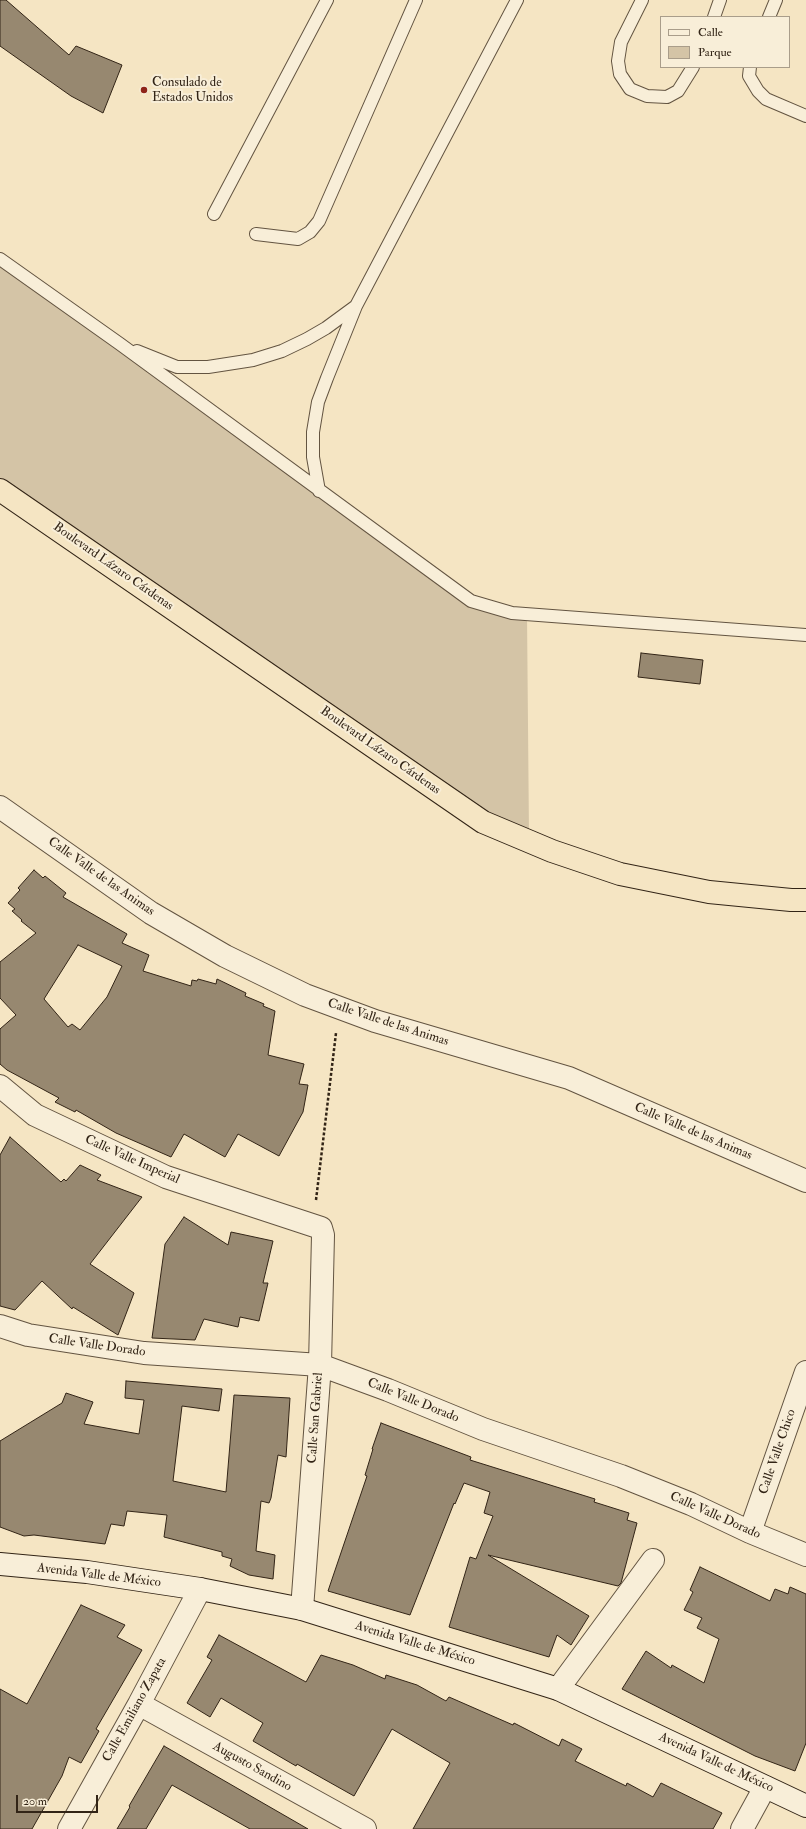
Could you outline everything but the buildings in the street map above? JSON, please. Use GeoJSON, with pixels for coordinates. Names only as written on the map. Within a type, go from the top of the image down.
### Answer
{"type":"FeatureCollection","features":[{"type":"Feature","properties":{"kind":"highway","name":"Boulevard Lázaro Cárdenas"},"geometry":{"type":"LineString","coordinates":[[0,490],[483,822],[552,851],[620,874],[709,892],[791,900],[806,900]]}},
{"type":"Feature","properties":{"kind":"street","name":"Calle Valle de las Animas"},"geometry":{"type":"LineString","coordinates":[[0,807],[151,913],[225,956],[305,995],[382,1023],[569,1078],[806,1181]]}},
{"type":"Feature","properties":{"kind":"street","name":"Calle Valle Imperial"},"geometry":{"type":"LineString","coordinates":[[0,1086],[35,1115],[166,1177],[317,1226]]}},
{"type":"Feature","properties":{"kind":"street","name":"Calle San Gabriel"},"geometry":{"type":"LineString","coordinates":[[302,1609],[320,1365],[323,1235],[317,1226]]}},
{"type":"Feature","properties":{"kind":"street","name":"Calle Valle Dorado"},"geometry":{"type":"LineString","coordinates":[[0,1326],[28,1335],[144,1353],[320,1365],[388,1390],[483,1429],[621,1476],[691,1504],[750,1532],[806,1555]]}},
{"type":"Feature","properties":{"kind":"street","name":"Calle Valle Chico"},"geometry":{"type":"LineString","coordinates":[[750,1532],[806,1372]]}},
{"type":"Feature","properties":{"kind":"street"},"geometry":{"type":"LineString","coordinates":[[558,1690],[653,1560]]}},
{"type":"Feature","properties":{"kind":"street","name":"Avenida Valle de México"},"geometry":{"type":"LineString","coordinates":[[0,1564],[87,1572],[200,1589],[302,1609],[558,1690],[806,1806]]}},
{"type":"Feature","properties":{"kind":"street","name":"Calle Emiliano Zapata"},"geometry":{"type":"LineString","coordinates":[[69,1829],[139,1704],[200,1589]]}},
{"type":"Feature","properties":{"kind":"street","name":"Augusto Sandino"},"geometry":{"type":"LineString","coordinates":[[139,1704],[364,1829]]}},
{"type":"Feature","properties":{"kind":"street"},"geometry":{"type":"LineString","coordinates":[[742,1829],[765,1787]]}},
{"type":"Feature","properties":{"kind":"lane"},"geometry":{"type":"LineString","coordinates":[[214,214],[327,0]]}},
{"type":"Feature","properties":{"kind":"lane"},"geometry":{"type":"LineString","coordinates":[[256,234],[298,239],[310,232],[319,221],[416,0]]}},
{"type":"Feature","properties":{"kind":"lane"},"geometry":{"type":"LineString","coordinates":[[319,491],[313,457],[313,432],[318,402],[356,306],[517,0]]}},
{"type":"Feature","properties":{"kind":"lane"},"geometry":{"type":"LineString","coordinates":[[642,0],[621,42],[618,61],[620,74],[630,89],[648,96],[667,97],[678,91],[692,68]]}},
{"type":"Feature","properties":{"kind":"lane"},"geometry":{"type":"LineString","coordinates":[[714,16],[720,0]]}},
{"type":"Feature","properties":{"kind":"lane"},"geometry":{"type":"LineString","coordinates":[[769,16],[776,0]]}},
{"type":"Feature","properties":{"kind":"lane"},"geometry":{"type":"LineString","coordinates":[[750,68],[749,76],[762,95],[806,114]]}},
{"type":"Feature","properties":{"kind":"lane"},"geometry":{"type":"LineString","coordinates":[[0,259],[120,344],[471,601],[494,609],[512,613],[806,635]]}},
{"type":"Feature","properties":{"kind":"lane"},"geometry":{"type":"LineString","coordinates":[[120,344],[177,367],[208,367],[253,360],[282,351],[326,328],[356,306]]}},
{"type":"Feature","properties":{"kind":"path"},"geometry":{"type":"LineString","coordinates":[[317,1226],[339,1008]]}},
{"type":"Feature","properties":{"kind":"green space"},"geometry":{"type":"Polygon","coordinates":[[[0,258],[482,604],[527,615],[529,836],[428,780],[0,487],[0,258]]]}},
{"type":"Feature","properties":{"kind":"place","name":"Consulado de Estados Unidos"},"geometry":{"type":"Point","coordinates":[144,90]}}]}
